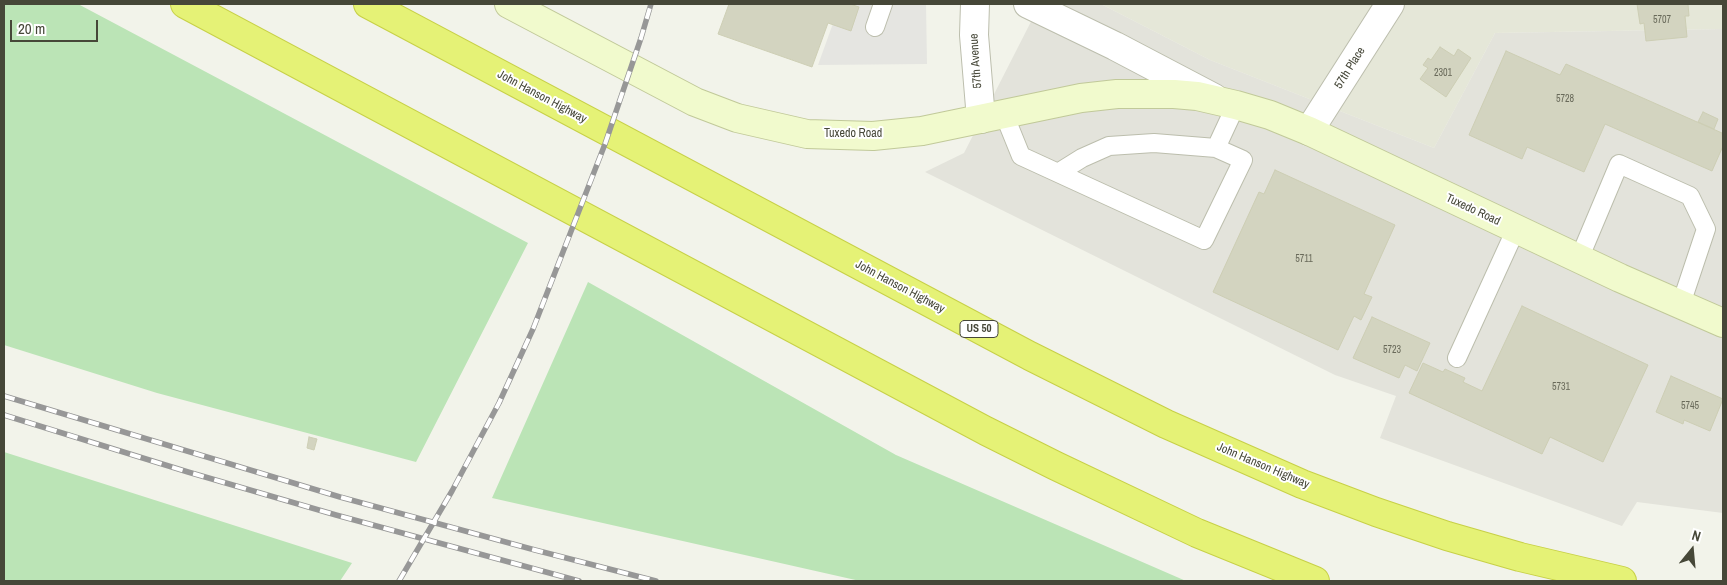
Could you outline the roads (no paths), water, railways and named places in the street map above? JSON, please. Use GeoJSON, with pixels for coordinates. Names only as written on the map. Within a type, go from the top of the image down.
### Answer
{"type":"FeatureCollection","features":[{"type":"Feature","properties":{"kind":"highway"},"geometry":{"type":"LineString","coordinates":[[185,4],[986,431],[1197,532],[1315,581]]}},
{"type":"Feature","properties":{"kind":"highway","name":"John Hanson Highway"},"geometry":{"type":"LineString","coordinates":[[368,4],[1030,356],[1166,424],[1302,484],[1376,512],[1447,536],[1520,557],[1622,581]]}},
{"type":"Feature","properties":{"kind":"main road","name":"Tuxedo Road"},"geometry":{"type":"LineString","coordinates":[[509,4],[695,102],[737,118],[807,134],[873,136],[922,131],[1081,98],[1117,94],[1196,96],[1229,104],[1270,115],[1310,131],[1579,259],[1723,323]]}},
{"type":"Feature","properties":{"kind":"street","name":"57th Avenue"},"geometry":{"type":"LineString","coordinates":[[975,4],[974,35],[992,116]]}},
{"type":"Feature","properties":{"kind":"street","name":"Tuxedo Road"},"geometry":{"type":"LineString","coordinates":[[1028,4],[1229,104]]}},
{"type":"Feature","properties":{"kind":"street","name":"57th Place"},"geometry":{"type":"LineString","coordinates":[[1310,131],[1390,4]]}},
{"type":"Feature","properties":{"kind":"lane"},"geometry":{"type":"LineString","coordinates":[[875,27],[883,4]]}},
{"type":"Feature","properties":{"kind":"lane"},"geometry":{"type":"LineString","coordinates":[[1216,148],[1229,104]]}},
{"type":"Feature","properties":{"kind":"lane"},"geometry":{"type":"LineString","coordinates":[[992,116],[1021,156],[1058,173],[1204,240],[1243,160],[1216,148],[1154,144],[1109,146],[1082,158],[1058,173]]}},
{"type":"Feature","properties":{"kind":"lane"},"geometry":{"type":"LineString","coordinates":[[1579,259],[1619,164],[1690,196],[1706,229],[1682,304]]}},
{"type":"Feature","properties":{"kind":"lane"},"geometry":{"type":"LineString","coordinates":[[1457,358],[1516,229]]}},
{"type":"Feature","properties":{"kind":"railway"},"geometry":{"type":"LineString","coordinates":[[399,581],[452,491],[499,403],[533,329],[605,144],[651,4]]}},
{"type":"Feature","properties":{"kind":"railway"},"geometry":{"type":"LineString","coordinates":[[4,396],[340,497],[656,581]]}},
{"type":"Feature","properties":{"kind":"railway"},"geometry":{"type":"LineString","coordinates":[[4,415],[188,472],[336,515],[579,581]]}}]}
